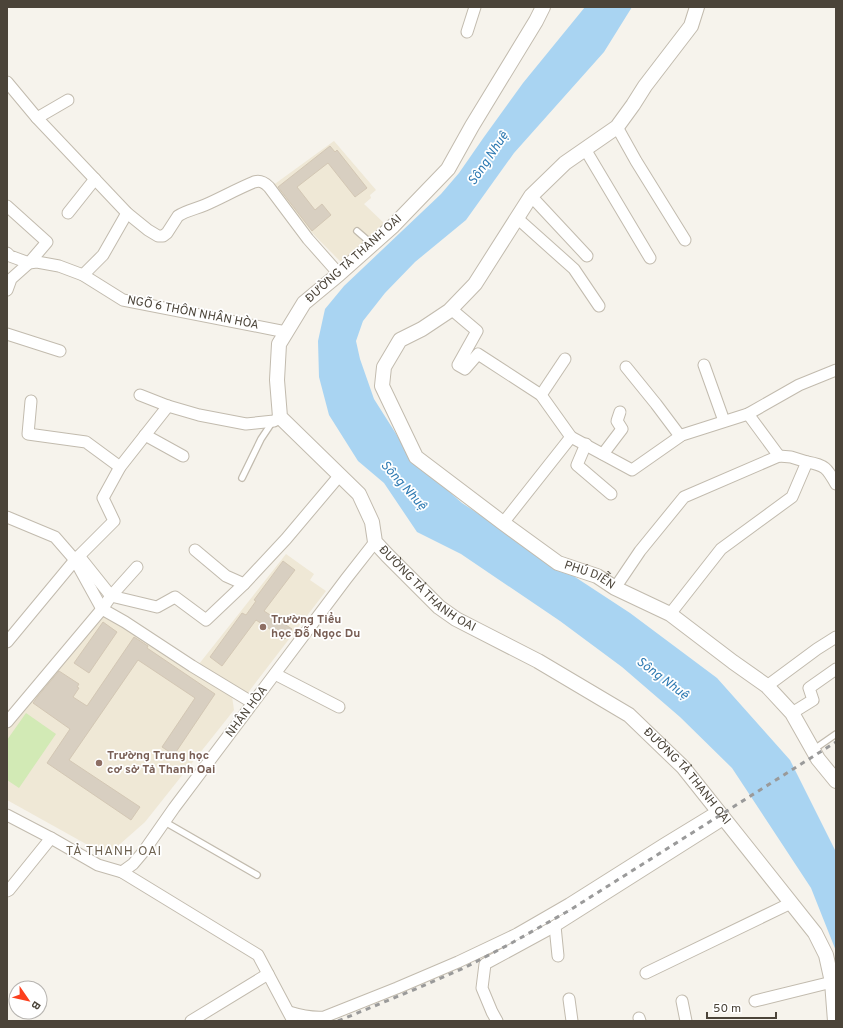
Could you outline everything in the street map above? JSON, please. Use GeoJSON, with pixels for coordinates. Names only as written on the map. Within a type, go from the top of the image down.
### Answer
{"type":"FeatureCollection","features":[{"type":"Feature","properties":{"kind":"street"},"geometry":{"type":"LineString","coordinates":[[467,32],[475,7]]}},
{"type":"Feature","properties":{"kind":"street","name":"ĐƯỜNG TẢ THANH OAI"},"geometry":{"type":"LineString","coordinates":[[543,7],[536,22],[472,126],[448,170],[393,226],[340,274],[304,303],[279,344],[277,419],[359,494],[372,522],[375,542],[438,607],[456,619],[538,661],[629,715],[683,767],[815,933],[826,955],[832,982],[835,1021]]}},
{"type":"Feature","properties":{"kind":"street"},"geometry":{"type":"LineString","coordinates":[[697,7],[691,26],[644,86],[617,127],[565,164],[531,196],[475,284],[451,309],[477,331],[458,365],[465,368],[478,354],[541,395],[571,437],[632,470],[682,435],[748,414],[799,385],[836,370]]}},
{"type":"Feature","properties":{"kind":"street"},"geometry":{"type":"LineString","coordinates":[[8,87],[127,213],[158,236],[163,236],[167,233],[178,216],[181,214],[192,208],[203,206],[258,180],[269,187],[308,239],[340,274]]}},
{"type":"Feature","properties":{"kind":"street"},"geometry":{"type":"LineString","coordinates":[[37,118],[68,100]]}},
{"type":"Feature","properties":{"kind":"street"},"geometry":{"type":"LineString","coordinates":[[617,127],[636,161],[685,240]]}},
{"type":"Feature","properties":{"kind":"street"},"geometry":{"type":"LineString","coordinates":[[585,149],[650,258]]}},
{"type":"Feature","properties":{"kind":"street"},"geometry":{"type":"LineString","coordinates":[[68,213],[95,179]]}},
{"type":"Feature","properties":{"kind":"street"},"geometry":{"type":"LineString","coordinates":[[531,196],[587,256]]}},
{"type":"Feature","properties":{"kind":"street"},"geometry":{"type":"LineString","coordinates":[[7,206],[47,242],[29,263],[9,278],[7,290]]}},
{"type":"Feature","properties":{"kind":"street"},"geometry":{"type":"LineString","coordinates":[[83,275],[103,255],[127,213]]}},
{"type":"Feature","properties":{"kind":"street"},"geometry":{"type":"LineString","coordinates":[[517,218],[574,269],[599,306]]}},
{"type":"Feature","properties":{"kind":"street","name":"NGÕ 6 THÔN NHÂN HÒA"},"geometry":{"type":"LineString","coordinates":[[7,253],[10,256],[29,263],[37,262],[59,266],[83,275],[123,300],[286,332]]}},
{"type":"Feature","properties":{"kind":"street","name":"PHÚ DIỄN"},"geometry":{"type":"LineString","coordinates":[[451,309],[422,329],[400,340],[384,367],[382,386],[416,457],[558,563],[598,576],[615,588],[670,614],[767,686],[792,713],[818,759],[836,780]]}},
{"type":"Feature","properties":{"kind":"street"},"geometry":{"type":"LineString","coordinates":[[7,334],[60,352]]}},
{"type":"Feature","properties":{"kind":"street"},"geometry":{"type":"LineString","coordinates":[[541,395],[565,359]]}},
{"type":"Feature","properties":{"kind":"street"},"geometry":{"type":"LineString","coordinates":[[704,365],[724,421]]}},
{"type":"Feature","properties":{"kind":"street"},"geometry":{"type":"LineString","coordinates":[[626,367],[680,436]]}},
{"type":"Feature","properties":{"kind":"street"},"geometry":{"type":"LineString","coordinates":[[140,395],[168,406],[200,415],[246,424],[277,419]]}},
{"type":"Feature","properties":{"kind":"street"},"geometry":{"type":"LineString","coordinates":[[31,401],[28,434],[86,442],[120,467]]}},
{"type":"Feature","properties":{"kind":"street"},"geometry":{"type":"LineString","coordinates":[[7,642],[77,558],[114,521],[103,498],[120,467],[168,406]]}},
{"type":"Feature","properties":{"kind":"street"},"geometry":{"type":"LineString","coordinates":[[603,454],[622,429],[617,421],[620,412]]}},
{"type":"Feature","properties":{"kind":"street"},"geometry":{"type":"LineString","coordinates":[[748,414],[779,456]]}},
{"type":"Feature","properties":{"kind":"street"},"geometry":{"type":"LineString","coordinates":[[145,435],[183,456]]}},
{"type":"Feature","properties":{"kind":"street"},"geometry":{"type":"LineString","coordinates":[[503,523],[571,437]]}},
{"type":"Feature","properties":{"kind":"street"},"geometry":{"type":"LineString","coordinates":[[586,444],[577,465],[611,494]]}},
{"type":"Feature","properties":{"kind":"street"},"geometry":{"type":"LineString","coordinates":[[615,588],[640,551],[684,498],[779,456],[791,457],[819,464],[827,470],[836,484]]}},
{"type":"Feature","properties":{"kind":"street"},"geometry":{"type":"LineString","coordinates":[[670,614],[721,549],[792,497],[807,462]]}},
{"type":"Feature","properties":{"kind":"street"},"geometry":{"type":"LineString","coordinates":[[7,517],[55,537],[77,558],[111,596],[157,607],[175,597],[206,620],[244,584],[286,539],[340,475]]}},
{"type":"Feature","properties":{"kind":"street","name":"NHÂN HÒA"},"geometry":{"type":"LineString","coordinates":[[122,872],[133,864],[144,852],[253,703],[375,542]]}},
{"type":"Feature","properties":{"kind":"street"},"geometry":{"type":"LineString","coordinates":[[195,550],[226,576],[244,584]]}},
{"type":"Feature","properties":{"kind":"street"},"geometry":{"type":"LineString","coordinates":[[77,558],[102,608],[253,703]]}},
{"type":"Feature","properties":{"kind":"street"},"geometry":{"type":"LineString","coordinates":[[7,722],[111,596],[137,567]]}},
{"type":"Feature","properties":{"kind":"street"},"geometry":{"type":"LineString","coordinates":[[767,686],[817,649],[836,637]]}},
{"type":"Feature","properties":{"kind":"street"},"geometry":{"type":"LineString","coordinates":[[792,713],[814,700],[809,688],[836,669]]}},
{"type":"Feature","properties":{"kind":"street"},"geometry":{"type":"LineString","coordinates":[[275,674],[339,707]]}},
{"type":"Feature","properties":{"kind":"street"},"geometry":{"type":"LineString","coordinates":[[7,815],[98,864],[122,872],[258,955],[291,1017],[316,1018],[324,1017],[397,988],[517,934],[547,918],[664,844],[721,815]]}},
{"type":"Feature","properties":{"kind":"street"},"geometry":{"type":"LineString","coordinates":[[497,1021],[482,988],[485,964],[555,926],[721,815]]}},
{"type":"Feature","properties":{"kind":"street"},"geometry":{"type":"LineString","coordinates":[[7,891],[51,838]]}},
{"type":"Feature","properties":{"kind":"street"},"geometry":{"type":"LineString","coordinates":[[646,973],[791,902]]}},
{"type":"Feature","properties":{"kind":"street"},"geometry":{"type":"LineString","coordinates":[[555,926],[558,956]]}},
{"type":"Feature","properties":{"kind":"street"},"geometry":{"type":"LineString","coordinates":[[191,1021],[268,974]]}},
{"type":"Feature","properties":{"kind":"street"},"geometry":{"type":"LineString","coordinates":[[755,1001],[832,982]]}},
{"type":"Feature","properties":{"kind":"street"},"geometry":{"type":"LineString","coordinates":[[569,999],[572,1021]]}},
{"type":"Feature","properties":{"kind":"street"},"geometry":{"type":"LineString","coordinates":[[682,1001],[686,1021]]}},
{"type":"Feature","properties":{"kind":"lane"},"geometry":{"type":"LineString","coordinates":[[357,231],[372,244]]}},
{"type":"Feature","properties":{"kind":"lane"},"geometry":{"type":"LineString","coordinates":[[242,478],[261,439],[277,419]]}},
{"type":"Feature","properties":{"kind":"lane"},"geometry":{"type":"LineString","coordinates":[[813,750],[836,734]]}},
{"type":"Feature","properties":{"kind":"lane"},"geometry":{"type":"LineString","coordinates":[[165,822],[257,875]]}},
{"type":"Feature","properties":{"kind":"shaded area"},"geometry":{"type":"Polygon","coordinates":[[[334,141],[376,190],[370,195],[371,198],[364,204],[386,225],[342,263],[316,237],[272,186],[334,141]]]}},
{"type":"Feature","properties":{"kind":"shaded area","name":"Trường Tiểu học Đỗ Ngọc Du"},"geometry":{"type":"Polygon","coordinates":[[[286,554],[314,574],[310,580],[326,591],[247,694],[199,664],[286,554]]]}},
{"type":"Feature","properties":{"kind":"shaded area","name":"Trường Trung học cơ sở Tả Thanh Oai"},"geometry":{"type":"Polygon","coordinates":[[[105,614],[232,696],[234,710],[145,822],[111,852],[95,849],[7,800],[7,727],[105,614]]]}},
{"type":"Feature","properties":{"kind":"green space"},"geometry":{"type":"Polygon","coordinates":[[[26,713],[56,734],[19,788],[7,780],[7,740],[26,713]]]}},
{"type":"Feature","properties":{"kind":"water","name":"Sông Nhuệ"},"geometry":{"type":"Polygon","coordinates":[[[585,7],[632,7],[604,52],[514,153],[466,220],[415,262],[385,293],[363,321],[356,341],[360,359],[374,399],[412,459],[462,503],[630,613],[717,678],[790,760],[836,852],[836,951],[811,888],[732,768],[680,717],[622,667],[560,621],[461,554],[417,532],[384,483],[358,461],[329,415],[319,377],[318,341],[325,309],[344,286],[441,194],[459,173],[523,83],[585,7]]]}},
{"type":"Feature","properties":{"kind":"building"},"geometry":{"type":"Polygon","coordinates":[[[330,146],[335,152],[337,150],[367,188],[355,197],[328,163],[297,187],[315,210],[322,204],[331,215],[312,231],[278,187],[330,146]]]}},
{"type":"Feature","properties":{"kind":"building"},"geometry":{"type":"Polygon","coordinates":[[[283,561],[295,570],[264,611],[292,629],[285,639],[256,620],[222,666],[210,657],[242,613],[246,615],[256,601],[254,600],[283,561]]]}},
{"type":"Feature","properties":{"kind":"building"},"geometry":{"type":"Polygon","coordinates":[[[103,622],[117,632],[89,673],[74,663],[103,622]]]}},
{"type":"Feature","properties":{"kind":"building"},"geometry":{"type":"Polygon","coordinates":[[[134,637],[148,646],[147,648],[215,694],[174,755],[162,747],[195,698],[138,660],[69,760],[140,807],[131,820],[47,763],[70,729],[33,703],[59,671],[79,684],[77,687],[79,688],[73,697],[87,706],[134,637]]]}},
{"type":"Feature","properties":{"kind":"railway"},"geometry":{"type":"LineString","coordinates":[[338,1021],[464,968],[508,945],[570,910],[836,742]]}},
{"type":"Feature","properties":{"kind":"place","name":"Trường Tiểu học Đỗ Ngọc Du"},"geometry":{"type":"Point","coordinates":[263,627]}},
{"type":"Feature","properties":{"kind":"place","name":"Trường Trung học cơ sở Tả Thanh Oai"},"geometry":{"type":"Point","coordinates":[99,763]}},
{"type":"Feature","properties":{"kind":"district","name":"TẢ THANH OAI"},"geometry":{"type":"Point","coordinates":[114,852]}}]}
